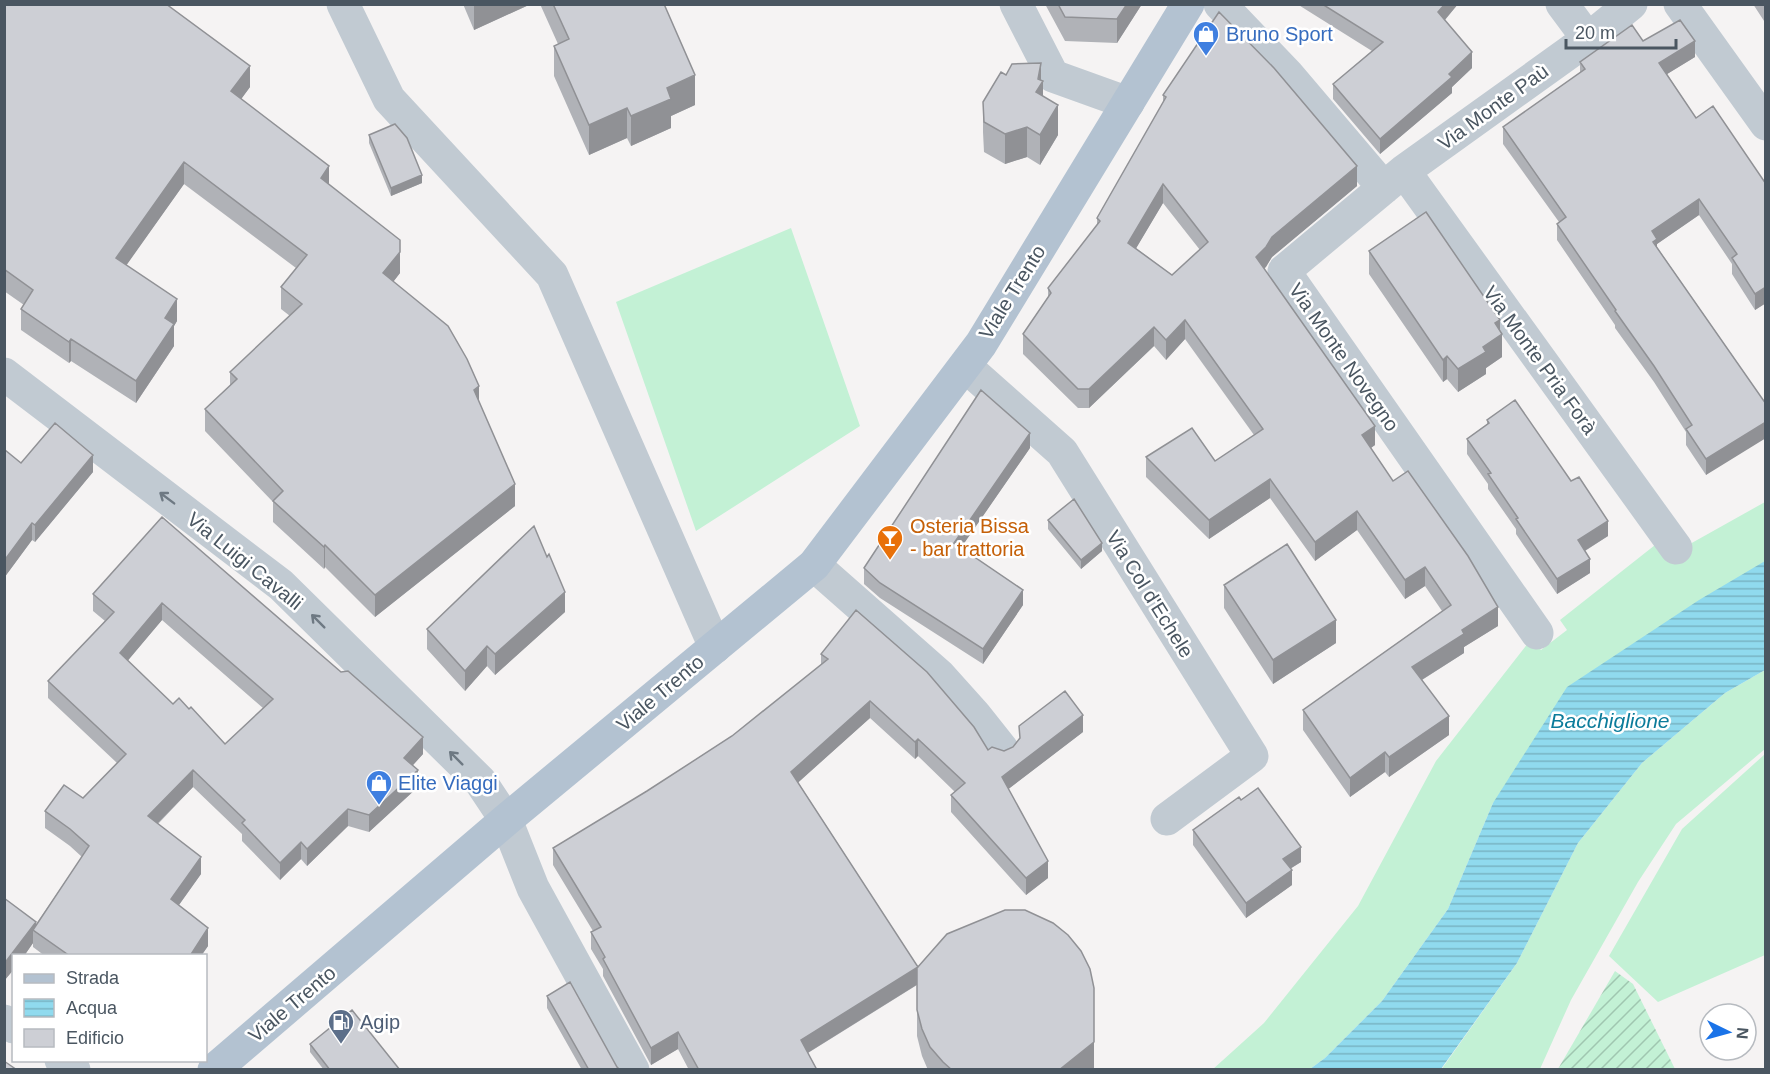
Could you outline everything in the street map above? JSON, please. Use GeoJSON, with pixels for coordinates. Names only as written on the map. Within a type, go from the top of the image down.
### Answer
{"type":"FeatureCollection","features":[{"type":"Feature","properties":{"kind":"main road","name":"Viale Trento"},"geometry":{"type":"LineString","coordinates":[[214,1070],[506,820],[814,565],[981,344],[1188,4]]}},
{"type":"Feature","properties":{"kind":"street"},"geometry":{"type":"LineString","coordinates":[[343,4],[389,99],[552,275],[715,647]]}},
{"type":"Feature","properties":{"kind":"street"},"geometry":{"type":"LineString","coordinates":[[1016,4],[1053,76],[1128,104]]}},
{"type":"Feature","properties":{"kind":"street"},"geometry":{"type":"LineString","coordinates":[[1220,4],[1394,180]]}},
{"type":"Feature","properties":{"kind":"street"},"geometry":{"type":"LineString","coordinates":[[1562,4],[1588,39]]}},
{"type":"Feature","properties":{"kind":"street","name":"Via Monte Paù"},"geometry":{"type":"LineString","coordinates":[[1394,180],[1588,39],[1631,4]]}},
{"type":"Feature","properties":{"kind":"street"},"geometry":{"type":"LineString","coordinates":[[1680,4],[1766,124]]}},
{"type":"Feature","properties":{"kind":"street","name":"Via Monte Pria Forà"},"geometry":{"type":"LineString","coordinates":[[1394,180],[1676,548]]}},
{"type":"Feature","properties":{"kind":"street","name":"Via Monte Novegno"},"geometry":{"type":"LineString","coordinates":[[1394,180],[1284,271],[1537,633]]}},
{"type":"Feature","properties":{"kind":"street","name":"Via Col d'Echele"},"geometry":{"type":"LineString","coordinates":[[965,366],[1062,452],[1252,756],[1167,819]]}},
{"type":"Feature","properties":{"kind":"street","name":"Via Luigi Cavalli"},"geometry":{"type":"LineString","coordinates":[[7,380],[281,585],[480,781],[506,820]]}},
{"type":"Feature","properties":{"kind":"street"},"geometry":{"type":"LineString","coordinates":[[814,565],[940,676],[1002,749]]}},
{"type":"Feature","properties":{"kind":"street"},"geometry":{"type":"LineString","coordinates":[[506,820],[533,888],[633,1070]]}},
{"type":"Feature","properties":{"kind":"green space"},"geometry":{"type":"Polygon","coordinates":[[[791,228],[860,426],[696,531],[616,302],[791,228]]]}},
{"type":"Feature","properties":{"kind":"green space"},"geometry":{"type":"Polygon","coordinates":[[[1765,502],[1765,561],[1493,803],[1448,909],[1382,1001],[1325,1058],[1310,1069],[1212,1070],[1264,1023],[1358,906],[1436,761],[1532,638],[1541,650],[1567,630],[1560,620],[1669,534],[1681,549],[1765,502]]]}},
{"type":"Feature","properties":{"kind":"green space"},"geometry":{"type":"Polygon","coordinates":[[[1765,670],[1765,749],[1676,824],[1638,882],[1571,1000],[1540,1069],[1441,1070],[1517,963],[1578,843],[1642,763],[1725,693],[1765,670]]]}},
{"type":"Feature","properties":{"kind":"green space"},"geometry":{"type":"Polygon","coordinates":[[[1765,754],[1765,955],[1658,1002],[1609,956],[1682,829],[1765,754]]]}},
{"type":"Feature","properties":{"kind":"green space"},"geometry":{"type":"Polygon","coordinates":[[[1615,971],[1633,984],[1675,1069],[1558,1069],[1615,971]]]}},
{"type":"Feature","properties":{"kind":"water","name":"Bacchiglione"},"geometry":{"type":"Polygon","coordinates":[[[1765,561],[1765,670],[1725,693],[1642,763],[1578,843],[1517,963],[1441,1069],[1310,1069],[1325,1058],[1382,1001],[1448,909],[1493,803],[1567,687],[1699,600],[1765,561]]]}},
{"type":"Feature","properties":{"kind":"building"},"geometry":{"type":"Polygon","coordinates":[[[4,4],[166,4],[250,66],[231,91],[329,166],[321,178],[400,240],[400,252],[383,273],[448,326],[479,386],[474,390],[515,484],[375,595],[325,545],[324,547],[273,501],[283,491],[205,409],[237,379],[230,372],[302,304],[281,287],[307,255],[184,162],[116,258],[177,299],[165,318],[174,324],[136,381],[71,339],[69,342],[21,309],[33,290],[4,269],[4,4]]]}},
{"type":"Feature","properties":{"kind":"building"},"geometry":{"type":"Polygon","coordinates":[[[553,4],[664,4],[695,75],[667,88],[671,99],[631,116],[627,108],[589,125],[554,46],[569,39],[553,4]]]}},
{"type":"Feature","properties":{"kind":"building"},"geometry":{"type":"Polygon","coordinates":[[[1058,4],[1127,4],[1117,19],[1065,17],[1058,4]]]}},
{"type":"Feature","properties":{"kind":"building"},"geometry":{"type":"Polygon","coordinates":[[[1322,4],[1445,4],[1438,12],[1472,52],[1449,74],[1452,77],[1380,139],[1333,84],[1383,42],[1322,4]]]}},
{"type":"Feature","properties":{"kind":"building"},"geometry":{"type":"Polygon","coordinates":[[[1219,12],[1274,68],[1357,166],[1272,237],[1256,257],[1375,426],[1362,435],[1393,481],[1408,471],[1468,556],[1498,607],[1462,630],[1464,634],[1412,667],[1449,716],[1389,757],[1385,752],[1350,778],[1303,710],[1451,605],[1425,567],[1405,580],[1357,511],[1315,542],[1270,479],[1209,520],[1146,457],[1192,428],[1215,461],[1263,429],[1185,320],[1166,340],[1154,327],[1089,389],[1078,389],[1023,334],[1051,293],[1048,288],[1100,221],[1097,218],[1166,97],[1163,95],[1219,12]],[[1163,184],[1128,243],[1172,275],[1208,242],[1163,184]]]}},
{"type":"Feature","properties":{"kind":"building"},"geometry":{"type":"Polygon","coordinates":[[[1680,20],[1695,41],[1659,63],[1696,118],[1713,106],[1766,184],[1766,287],[1755,294],[1732,258],[1737,254],[1699,199],[1652,231],[1657,239],[1653,242],[1766,404],[1766,422],[1706,459],[1686,429],[1692,425],[1557,224],[1566,217],[1503,127],[1585,69],[1580,62],[1632,25],[1643,41],[1680,20]]]}},
{"type":"Feature","properties":{"kind":"building"},"geometry":{"type":"Polygon","coordinates":[[[1041,63],[1038,79],[1043,81],[1036,92],[1058,105],[1040,135],[1027,127],[1005,134],[984,122],[983,102],[1001,72],[1006,75],[1012,64],[1041,63]]]}},
{"type":"Feature","properties":{"kind":"building"},"geometry":{"type":"Polygon","coordinates":[[[395,124],[407,138],[422,175],[391,188],[369,135],[395,124]]]}},
{"type":"Feature","properties":{"kind":"building"},"geometry":{"type":"Polygon","coordinates":[[[1426,212],[1500,320],[1495,323],[1502,334],[1483,347],[1486,352],[1458,369],[1447,356],[1443,360],[1369,251],[1426,212]]]}},
{"type":"Feature","properties":{"kind":"building"},"geometry":{"type":"Polygon","coordinates":[[[981,390],[1030,433],[954,543],[1023,590],[983,649],[880,583],[864,568],[981,390]]]}},
{"type":"Feature","properties":{"kind":"building"},"geometry":{"type":"Polygon","coordinates":[[[1515,400],[1571,481],[1579,477],[1608,521],[1578,540],[1590,559],[1557,579],[1516,519],[1518,518],[1488,474],[1491,473],[1467,439],[1489,423],[1487,420],[1515,400]]]}},
{"type":"Feature","properties":{"kind":"building"},"geometry":{"type":"Polygon","coordinates":[[[55,423],[93,455],[35,525],[32,523],[4,561],[4,451],[21,463],[55,423]]]}},
{"type":"Feature","properties":{"kind":"building"},"geometry":{"type":"Polygon","coordinates":[[[1074,499],[1102,543],[1081,560],[1048,520],[1074,499]]]}},
{"type":"Feature","properties":{"kind":"building"},"geometry":{"type":"Polygon","coordinates":[[[162,517],[341,672],[348,671],[423,737],[404,758],[418,770],[369,815],[348,809],[307,849],[301,842],[280,863],[242,823],[245,820],[193,770],[148,816],[201,857],[171,899],[208,928],[191,954],[67,954],[33,930],[89,846],[45,811],[64,785],[83,798],[126,754],[48,681],[114,612],[93,594],[162,517]],[[162,603],[120,653],[173,704],[179,698],[189,709],[191,707],[225,744],[273,699],[162,603]]]}},
{"type":"Feature","properties":{"kind":"building"},"geometry":{"type":"Polygon","coordinates":[[[534,526],[565,592],[495,654],[487,646],[465,671],[427,629],[534,526]]]}},
{"type":"Feature","properties":{"kind":"building"},"geometry":{"type":"Polygon","coordinates":[[[1287,544],[1336,620],[1273,660],[1224,585],[1287,544]]]}},
{"type":"Feature","properties":{"kind":"building"},"geometry":{"type":"Polygon","coordinates":[[[856,610],[927,672],[974,727],[988,750],[992,747],[1004,751],[1013,747],[1020,738],[1019,726],[1065,691],[1083,715],[1002,777],[1048,861],[1026,878],[951,795],[965,783],[918,739],[915,742],[870,701],[791,772],[918,967],[801,1040],[817,1070],[699,1070],[678,1032],[651,1048],[591,932],[601,927],[553,848],[732,736],[828,659],[821,654],[856,610]]]}},
{"type":"Feature","properties":{"kind":"building"},"geometry":{"type":"Polygon","coordinates":[[[1258,788],[1301,847],[1283,859],[1292,870],[1246,903],[1193,830],[1239,797],[1241,800],[1258,788]]]}},
{"type":"Feature","properties":{"kind":"building"},"geometry":{"type":"Polygon","coordinates":[[[4,898],[36,922],[4,964],[4,898]]]}},
{"type":"Feature","properties":{"kind":"building"},"geometry":{"type":"Polygon","coordinates":[[[1005,910],[1025,910],[1053,923],[1068,935],[1081,951],[1090,969],[1094,988],[1094,1042],[1059,1070],[952,1070],[930,1047],[922,1029],[917,1010],[917,968],[947,934],[1005,910]]]}},
{"type":"Feature","properties":{"kind":"building"},"geometry":{"type":"Polygon","coordinates":[[[570,982],[620,1070],[589,1070],[547,996],[570,982]]]}},
{"type":"Feature","properties":{"kind":"building"},"geometry":{"type":"Polygon","coordinates":[[[352,1010],[400,1070],[330,1070],[310,1044],[352,1010]]]}},
{"type":"Feature","properties":{"kind":"building"},"geometry":{"type":"Polygon","coordinates":[[[4,1061],[17,1070],[4,1070],[4,1061]]]}},
{"type":"Feature","properties":{"kind":"place","name":"Bruno Sport"},"geometry":{"type":"Point","coordinates":[1206,57]}},
{"type":"Feature","properties":{"kind":"place","name":"Osteria Bissa - bar trattoria"},"geometry":{"type":"Point","coordinates":[890,561]}},
{"type":"Feature","properties":{"kind":"place","name":"Elite Viaggi"},"geometry":{"type":"Point","coordinates":[379,806]}},
{"type":"Feature","properties":{"kind":"place","name":"Agip"},"geometry":{"type":"Point","coordinates":[341,1045]}}]}
